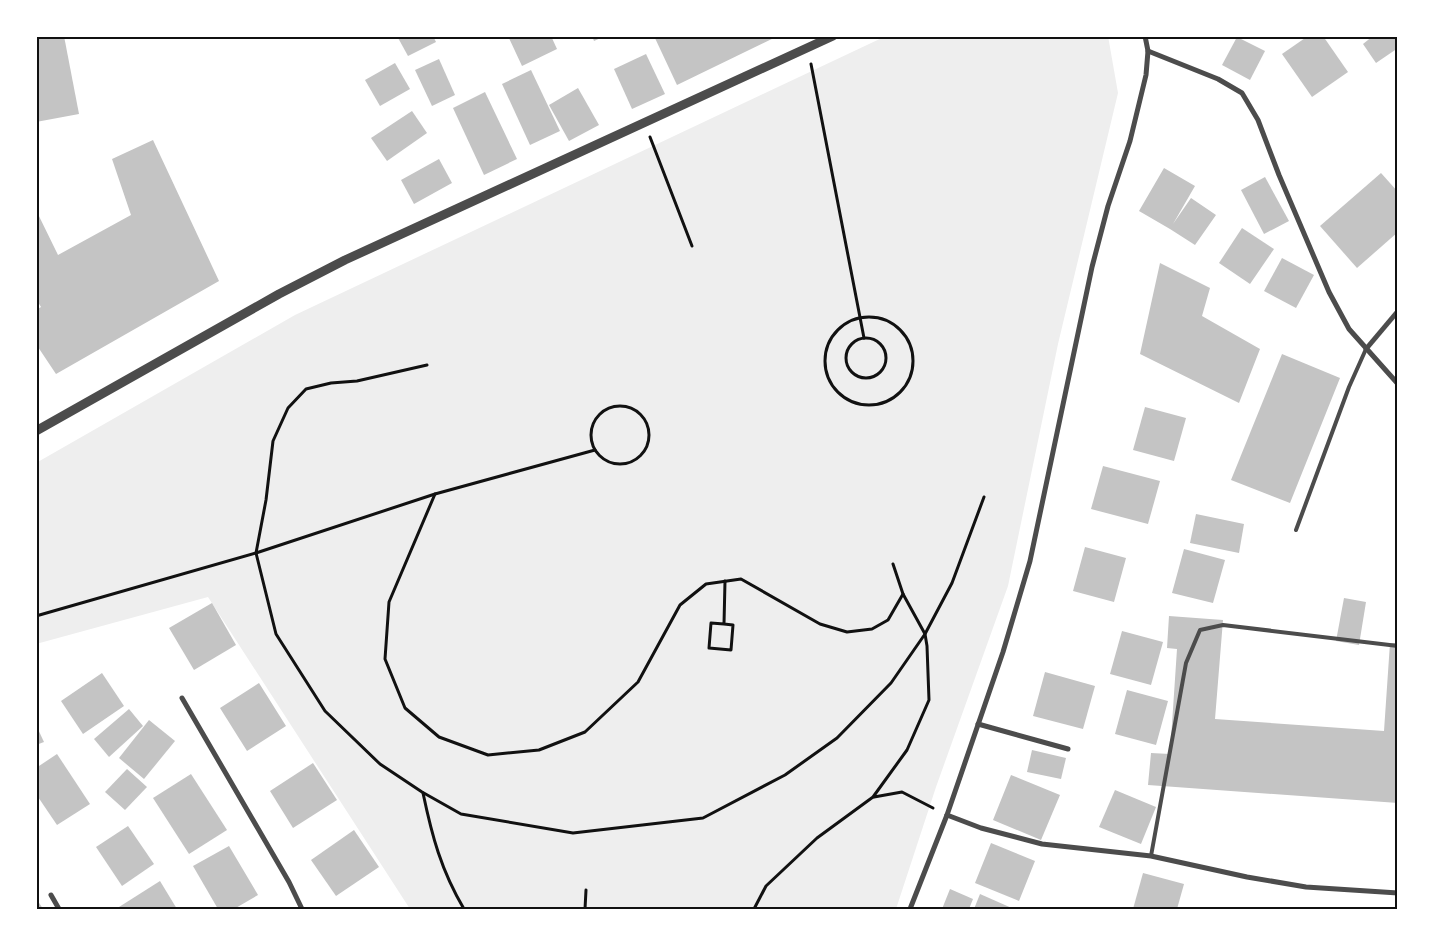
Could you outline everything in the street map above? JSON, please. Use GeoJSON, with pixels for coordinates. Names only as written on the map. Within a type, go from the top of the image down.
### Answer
{"type":"FeatureCollection","features":[{"type":"Feature","properties":{"kind":"street"},"geometry":{"type":"LineString","coordinates":[[36,431],[278,294],[344,260],[833,36]]}},
{"type":"Feature","properties":{"kind":"street"},"geometry":{"type":"LineString","coordinates":[[910,909],[947,815],[1003,652],[1030,561],[1092,267],[1108,206],[1130,141],[1146,76],[1148,51],[1144,36]]}},
{"type":"Feature","properties":{"kind":"street"},"geometry":{"type":"LineString","coordinates":[[1148,51],[1218,79],[1242,93],[1258,120],[1279,175],[1329,292],[1348,329],[1398,384]]}},
{"type":"Feature","properties":{"kind":"street"},"geometry":{"type":"LineString","coordinates":[[1366,349],[1398,311]]}},
{"type":"Feature","properties":{"kind":"street"},"geometry":{"type":"LineString","coordinates":[[182,698],[284,874],[302,909]]}},
{"type":"Feature","properties":{"kind":"street"},"geometry":{"type":"LineString","coordinates":[[978,724],[1068,749]]}},
{"type":"Feature","properties":{"kind":"street"},"geometry":{"type":"LineString","coordinates":[[947,815],[981,828],[1042,844],[1151,856],[1247,877],[1306,887],[1398,893]]}},
{"type":"Feature","properties":{"kind":"street"},"geometry":{"type":"LineString","coordinates":[[51,895],[59,909]]}},
{"type":"Feature","properties":{"kind":"lane"},"geometry":{"type":"LineString","coordinates":[[1296,530],[1349,387],[1366,349]]}},
{"type":"Feature","properties":{"kind":"lane"},"geometry":{"type":"LineString","coordinates":[[1151,856],[1186,664],[1200,630],[1223,625],[1398,646]]}},
{"type":"Feature","properties":{"kind":"path"},"geometry":{"type":"LineString","coordinates":[[807,49],[864,338]]}},
{"type":"Feature","properties":{"kind":"path"},"geometry":{"type":"LineString","coordinates":[[645,123],[692,246]]}},
{"type":"Feature","properties":{"kind":"path"},"geometry":{"type":"LineString","coordinates":[[860,318],[879,318],[892,324],[902,332],[910,345],[913,356],[909,380],[902,390],[893,398],[872,406],[860,405],[840,395],[833,388],[825,369],[827,346],[833,335],[842,326],[860,318]]}},
{"type":"Feature","properties":{"kind":"path"},"geometry":{"type":"LineString","coordinates":[[864,338],[876,340],[884,348],[886,354],[885,367],[876,377],[870,379],[857,377],[851,372],[846,360],[848,348],[864,338]]}},
{"type":"Feature","properties":{"kind":"path"},"geometry":{"type":"LineString","coordinates":[[427,365],[357,381],[331,383],[306,389],[288,408],[273,441],[266,500],[256,553],[276,634],[325,711],[380,764],[422,792],[461,814],[573,833],[703,818],[785,775],[837,738],[891,684],[925,634],[952,583],[984,497]]}},
{"type":"Feature","properties":{"kind":"path"},"geometry":{"type":"LineString","coordinates":[[614,406],[634,409],[642,415],[648,424],[650,434],[645,452],[630,463],[613,464],[604,460],[595,450],[591,436],[592,426],[604,410],[614,406]]}},
{"type":"Feature","properties":{"kind":"path"},"geometry":{"type":"LineString","coordinates":[[36,616],[256,553],[435,494],[595,450]]}},
{"type":"Feature","properties":{"kind":"path"},"geometry":{"type":"LineString","coordinates":[[435,494],[389,602],[385,659],[405,708],[439,737],[488,755],[539,750],[585,732],[638,682],[680,605],[706,584],[741,579],[820,624],[847,632],[872,629],[888,620],[903,594]]}},
{"type":"Feature","properties":{"kind":"path"},"geometry":{"type":"LineString","coordinates":[[754,909],[766,886],[817,838],[873,797],[907,750],[929,700],[925,634],[903,594],[893,564]]}},
{"type":"Feature","properties":{"kind":"path"},"geometry":{"type":"LineString","coordinates":[[724,624],[725,581]]}},
{"type":"Feature","properties":{"kind":"path"},"geometry":{"type":"LineString","coordinates":[[711,623],[724,624],[734,625],[731,650],[709,648],[711,623]]}},
{"type":"Feature","properties":{"kind":"path"},"geometry":{"type":"LineString","coordinates":[[422,792],[432,837],[450,886],[464,909]]}},
{"type":"Feature","properties":{"kind":"path"},"geometry":{"type":"LineString","coordinates":[[873,797],[902,792],[947,815]]}},
{"type":"Feature","properties":{"kind":"path"},"geometry":{"type":"LineString","coordinates":[[585,909],[586,890]]}},
{"type":"Feature","properties":{"kind":"shaded area"},"geometry":{"type":"Polygon","coordinates":[[[886,36],[1108,36],[1118,93],[1058,344],[1008,586],[936,787],[896,909],[410,909],[208,597],[36,644],[36,463],[295,315],[886,36]]]}},
{"type":"Feature","properties":{"kind":"building"},"geometry":{"type":"Polygon","coordinates":[[[36,36],[64,36],[79,114],[36,122],[36,36]]]}},
{"type":"Feature","properties":{"kind":"building"},"geometry":{"type":"Polygon","coordinates":[[[397,36],[433,36],[436,42],[408,56],[397,36]]]}},
{"type":"Feature","properties":{"kind":"building"},"geometry":{"type":"Polygon","coordinates":[[[508,36],[551,36],[557,49],[522,66],[508,36]]]}},
{"type":"Feature","properties":{"kind":"building"},"geometry":{"type":"Polygon","coordinates":[[[592,36],[605,36],[594,41],[592,36]]]}},
{"type":"Feature","properties":{"kind":"building"},"geometry":{"type":"Polygon","coordinates":[[[654,36],[778,36],[677,85],[654,36]]]}},
{"type":"Feature","properties":{"kind":"building"},"geometry":{"type":"Polygon","coordinates":[[[1308,36],[1323,36],[1348,72],[1312,97],[1282,54],[1308,36]]]}},
{"type":"Feature","properties":{"kind":"building"},"geometry":{"type":"Polygon","coordinates":[[[1373,36],[1398,36],[1398,48],[1376,63],[1363,44],[1373,36]]]}},
{"type":"Feature","properties":{"kind":"building"},"geometry":{"type":"Polygon","coordinates":[[[1237,37],[1265,51],[1250,80],[1222,65],[1237,37]]]}},
{"type":"Feature","properties":{"kind":"building"},"geometry":{"type":"Polygon","coordinates":[[[646,54],[665,94],[632,109],[614,69],[646,54]]]}},
{"type":"Feature","properties":{"kind":"building"},"geometry":{"type":"Polygon","coordinates":[[[439,59],[455,95],[432,106],[415,70],[439,59]]]}},
{"type":"Feature","properties":{"kind":"building"},"geometry":{"type":"Polygon","coordinates":[[[395,63],[410,89],[380,106],[365,80],[395,63]]]}},
{"type":"Feature","properties":{"kind":"building"},"geometry":{"type":"Polygon","coordinates":[[[531,70],[560,131],[530,145],[502,84],[531,70]]]}},
{"type":"Feature","properties":{"kind":"building"},"geometry":{"type":"Polygon","coordinates":[[[578,88],[599,125],[569,141],[549,105],[578,88]]]}},
{"type":"Feature","properties":{"kind":"building"},"geometry":{"type":"Polygon","coordinates":[[[485,92],[517,159],[484,175],[453,108],[485,92]]]}},
{"type":"Feature","properties":{"kind":"building"},"geometry":{"type":"Polygon","coordinates":[[[412,111],[427,133],[387,161],[371,138],[412,111]]]}},
{"type":"Feature","properties":{"kind":"building"},"geometry":{"type":"Polygon","coordinates":[[[153,140],[219,281],[56,374],[36,344],[36,310],[41,307],[36,299],[36,210],[58,255],[131,215],[112,159],[153,140]]]}},
{"type":"Feature","properties":{"kind":"building"},"geometry":{"type":"Polygon","coordinates":[[[439,159],[452,183],[414,204],[401,180],[439,159]]]}},
{"type":"Feature","properties":{"kind":"building"},"geometry":{"type":"Polygon","coordinates":[[[1164,168],[1195,186],[1173,224],[1191,198],[1216,215],[1195,245],[1139,211],[1164,168]]]}},
{"type":"Feature","properties":{"kind":"building"},"geometry":{"type":"Polygon","coordinates":[[[1381,173],[1398,192],[1398,232],[1357,268],[1320,226],[1381,173]]]}},
{"type":"Feature","properties":{"kind":"building"},"geometry":{"type":"Polygon","coordinates":[[[1265,177],[1289,221],[1264,234],[1241,190],[1265,177]]]}},
{"type":"Feature","properties":{"kind":"building"},"geometry":{"type":"Polygon","coordinates":[[[1242,228],[1274,249],[1250,284],[1219,263],[1242,228]]]}},
{"type":"Feature","properties":{"kind":"building"},"geometry":{"type":"Polygon","coordinates":[[[1282,258],[1314,275],[1296,308],[1264,291],[1282,258]]]}},
{"type":"Feature","properties":{"kind":"building"},"geometry":{"type":"Polygon","coordinates":[[[1160,263],[1210,288],[1202,316],[1260,349],[1239,403],[1140,354],[1160,263]]]}},
{"type":"Feature","properties":{"kind":"building"},"geometry":{"type":"Polygon","coordinates":[[[1282,354],[1340,378],[1290,503],[1231,480],[1282,354]]]}},
{"type":"Feature","properties":{"kind":"building"},"geometry":{"type":"Polygon","coordinates":[[[1145,407],[1186,418],[1174,461],[1133,450],[1145,407]]]}},
{"type":"Feature","properties":{"kind":"building"},"geometry":{"type":"Polygon","coordinates":[[[1103,466],[1160,481],[1148,524],[1091,509],[1103,466]]]}},
{"type":"Feature","properties":{"kind":"building"},"geometry":{"type":"Polygon","coordinates":[[[1196,514],[1244,524],[1239,553],[1190,543],[1196,514]]]}},
{"type":"Feature","properties":{"kind":"building"},"geometry":{"type":"Polygon","coordinates":[[[1085,547],[1126,558],[1114,602],[1073,591],[1085,547]]]}},
{"type":"Feature","properties":{"kind":"building"},"geometry":{"type":"Polygon","coordinates":[[[1184,549],[1225,560],[1213,603],[1172,593],[1184,549]]]}},
{"type":"Feature","properties":{"kind":"building"},"geometry":{"type":"Polygon","coordinates":[[[1344,598],[1366,602],[1359,645],[1336,641],[1344,598]]]}},
{"type":"Feature","properties":{"kind":"building"},"geometry":{"type":"Polygon","coordinates":[[[212,603],[236,645],[194,670],[169,628],[212,603]]]}},
{"type":"Feature","properties":{"kind":"building"},"geometry":{"type":"Polygon","coordinates":[[[1169,616],[1223,620],[1215,719],[1384,731],[1390,643],[1398,643],[1398,803],[1148,785],[1151,753],[1170,754],[1177,649],[1167,648],[1169,616]]]}},
{"type":"Feature","properties":{"kind":"building"},"geometry":{"type":"Polygon","coordinates":[[[1122,631],[1163,642],[1151,685],[1110,674],[1122,631]]]}},
{"type":"Feature","properties":{"kind":"building"},"geometry":{"type":"Polygon","coordinates":[[[1045,672],[1095,686],[1083,729],[1033,716],[1045,672]]]}},
{"type":"Feature","properties":{"kind":"building"},"geometry":{"type":"Polygon","coordinates":[[[102,673],[124,706],[83,734],[61,701],[102,673]]]}},
{"type":"Feature","properties":{"kind":"building"},"geometry":{"type":"Polygon","coordinates":[[[259,683],[286,726],[247,751],[220,708],[259,683]]]}},
{"type":"Feature","properties":{"kind":"building"},"geometry":{"type":"Polygon","coordinates":[[[1127,690],[1168,701],[1156,745],[1115,734],[1127,690]]]}},
{"type":"Feature","properties":{"kind":"building"},"geometry":{"type":"Polygon","coordinates":[[[129,709],[143,726],[109,757],[94,739],[129,709]]]}},
{"type":"Feature","properties":{"kind":"building"},"geometry":{"type":"Polygon","coordinates":[[[149,720],[175,741],[144,779],[119,758],[149,720]]]}},
{"type":"Feature","properties":{"kind":"building"},"geometry":{"type":"Polygon","coordinates":[[[36,725],[44,742],[36,745],[36,725]]]}},
{"type":"Feature","properties":{"kind":"building"},"geometry":{"type":"Polygon","coordinates":[[[1032,750],[1066,758],[1061,779],[1027,772],[1032,750]]]}},
{"type":"Feature","properties":{"kind":"building"},"geometry":{"type":"Polygon","coordinates":[[[57,754],[90,804],[57,825],[36,794],[36,768],[57,754]]]}},
{"type":"Feature","properties":{"kind":"building"},"geometry":{"type":"Polygon","coordinates":[[[313,763],[337,800],[293,828],[270,791],[313,763]]]}},
{"type":"Feature","properties":{"kind":"building"},"geometry":{"type":"Polygon","coordinates":[[[127,769],[147,787],[125,810],[105,792],[127,769]]]}},
{"type":"Feature","properties":{"kind":"building"},"geometry":{"type":"Polygon","coordinates":[[[191,774],[227,830],[189,854],[153,798],[191,774]]]}},
{"type":"Feature","properties":{"kind":"building"},"geometry":{"type":"Polygon","coordinates":[[[1011,775],[1060,795],[1041,840],[993,820],[1011,775]]]}},
{"type":"Feature","properties":{"kind":"building"},"geometry":{"type":"Polygon","coordinates":[[[1115,790],[1156,807],[1141,844],[1099,827],[1115,790]]]}},
{"type":"Feature","properties":{"kind":"building"},"geometry":{"type":"Polygon","coordinates":[[[128,826],[154,864],[122,886],[96,847],[128,826]]]}},
{"type":"Feature","properties":{"kind":"building"},"geometry":{"type":"Polygon","coordinates":[[[354,830],[379,867],[336,896],[311,860],[354,830]]]}},
{"type":"Feature","properties":{"kind":"building"},"geometry":{"type":"Polygon","coordinates":[[[991,843],[1035,861],[1019,901],[975,883],[991,843]]]}},
{"type":"Feature","properties":{"kind":"building"},"geometry":{"type":"Polygon","coordinates":[[[229,846],[258,895],[234,909],[218,909],[193,866],[229,846]]]}},
{"type":"Feature","properties":{"kind":"building"},"geometry":{"type":"Polygon","coordinates":[[[1143,873],[1184,884],[1177,909],[1133,909],[1143,873]]]}},
{"type":"Feature","properties":{"kind":"building"},"geometry":{"type":"Polygon","coordinates":[[[160,881],[177,909],[120,909],[119,907],[160,881]]]}},
{"type":"Feature","properties":{"kind":"building"},"geometry":{"type":"Polygon","coordinates":[[[950,889],[973,899],[969,909],[942,909],[950,889]]]}},
{"type":"Feature","properties":{"kind":"building"},"geometry":{"type":"Polygon","coordinates":[[[980,894],[1014,909],[974,909],[980,894]]]}},
{"type":"Feature","properties":{"kind":"building"},"geometry":{"type":"Polygon","coordinates":[[[36,898],[43,909],[36,909],[36,898]]]}}]}
